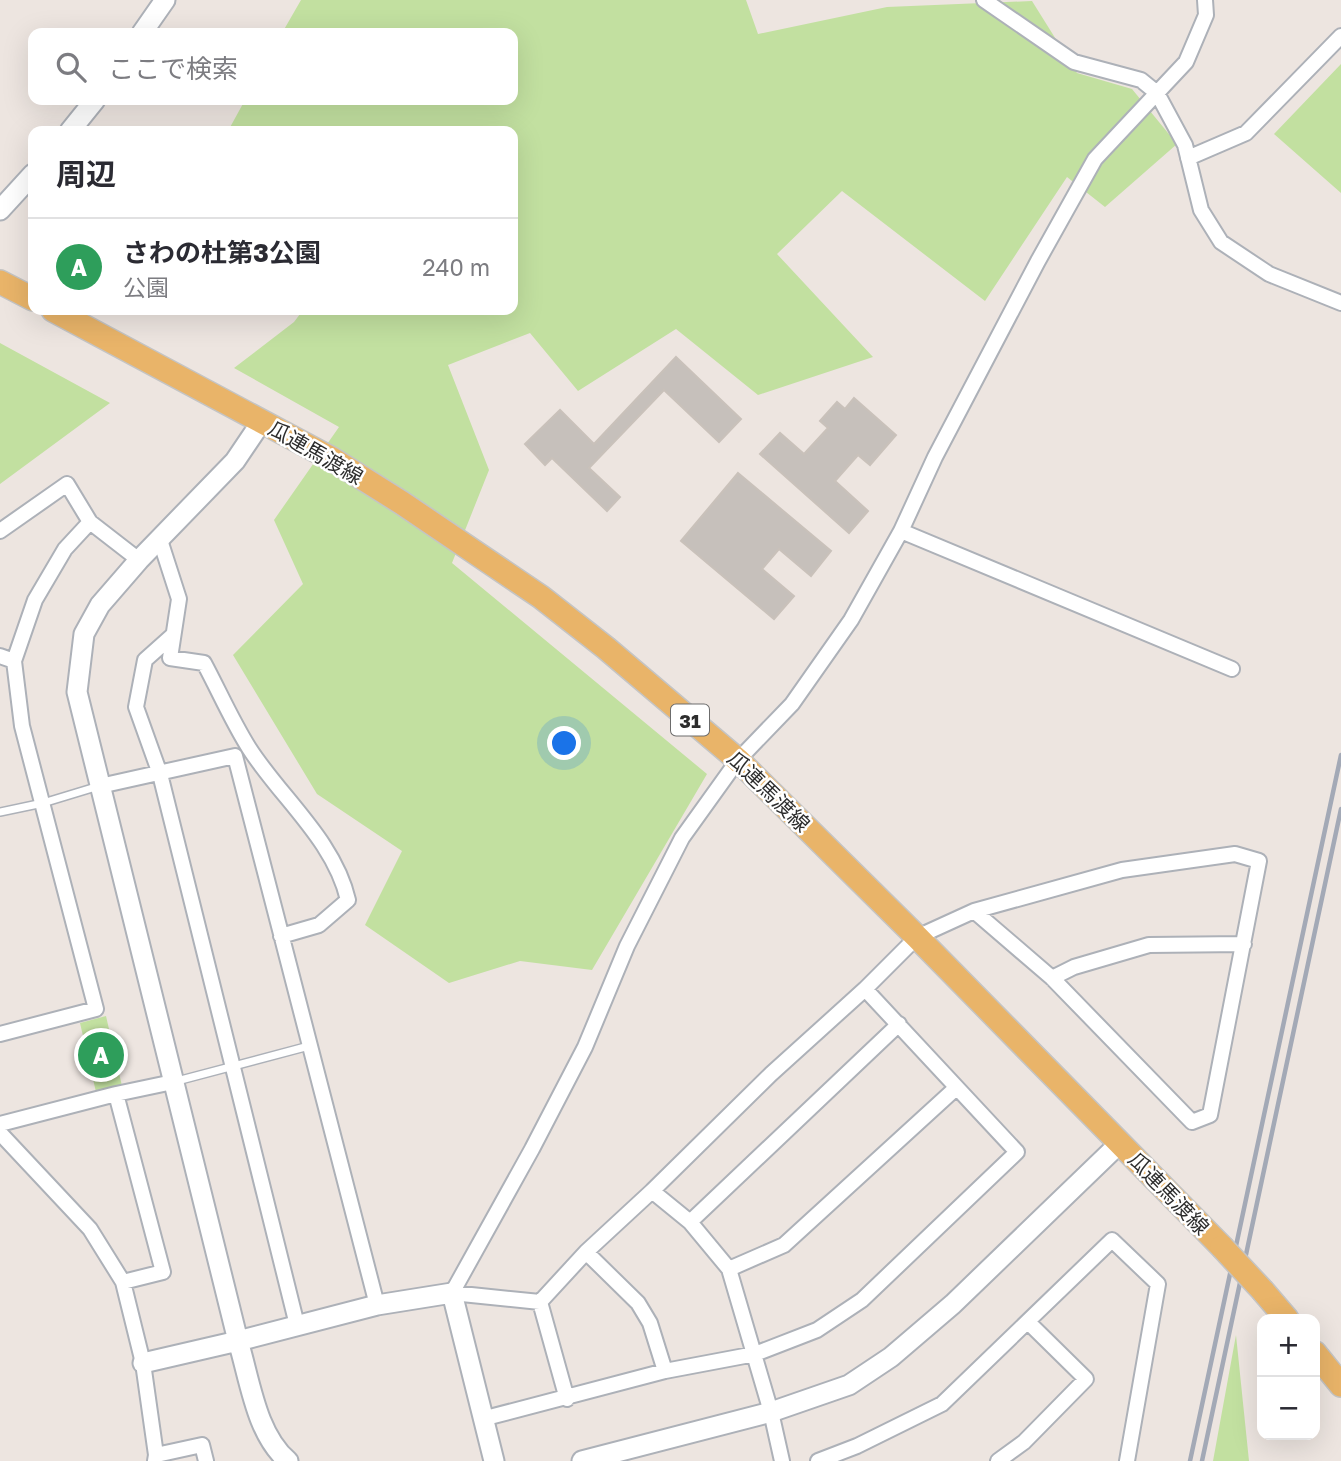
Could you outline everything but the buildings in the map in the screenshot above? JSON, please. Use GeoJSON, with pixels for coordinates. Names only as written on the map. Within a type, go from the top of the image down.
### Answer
{"type":"FeatureCollection","features":[{"type":"Feature","properties":{"kind":"main road"},"geometry":{"type":"LineString","coordinates":[[0,282],[28,296]]}},
{"type":"Feature","properties":{"kind":"main road","name":"瓜連馬渡線"},"geometry":{"type":"LineString","coordinates":[[63,315],[332,459],[541,597],[606,648],[738,760],[1120,1143],[1222,1247],[1283,1314]]}},
{"type":"Feature","properties":{"kind":"main road"},"geometry":{"type":"LineString","coordinates":[[1320,1359],[1341,1385]]}},
{"type":"Feature","properties":{"kind":"street"},"geometry":{"type":"LineString","coordinates":[[145,28],[165,0]]}},
{"type":"Feature","properties":{"kind":"street"},"geometry":{"type":"LineString","coordinates":[[984,0],[1074,62],[1141,80],[1157,93],[1185,145],[1200,210],[1221,242],[1269,274],[1341,303]]}},
{"type":"Feature","properties":{"kind":"street"},"geometry":{"type":"LineString","coordinates":[[494,1461],[452,1293],[585,1047],[627,946],[682,838],[738,760],[792,704],[851,620],[901,531],[935,457],[1038,261],[1095,159],[1186,62],[1206,15],[1205,0]]}},
{"type":"Feature","properties":{"kind":"street"},"geometry":{"type":"LineString","coordinates":[[1188,158],[1246,133],[1341,36]]}},
{"type":"Feature","properties":{"kind":"street"},"geometry":{"type":"LineString","coordinates":[[73,126],[91,105]]}},
{"type":"Feature","properties":{"kind":"street"},"geometry":{"type":"LineString","coordinates":[[0,210],[28,179]]}},
{"type":"Feature","properties":{"kind":"street"},"geometry":{"type":"LineString","coordinates":[[262,421],[235,461],[139,560],[100,605],[84,634],[77,692],[238,1341],[261,1419],[277,1451],[288,1461]]}},
{"type":"Feature","properties":{"kind":"street"},"geometry":{"type":"LineString","coordinates":[[0,531],[67,484],[90,522],[139,560]]}},
{"type":"Feature","properties":{"kind":"street"},"geometry":{"type":"LineString","coordinates":[[0,1034],[96,1009],[22,726],[7,658],[35,600],[65,548],[90,522]]}},
{"type":"Feature","properties":{"kind":"street"},"geometry":{"type":"LineString","coordinates":[[901,531],[1232,669]]}},
{"type":"Feature","properties":{"kind":"street"},"geometry":{"type":"LineString","coordinates":[[160,540],[179,599],[170,658],[204,663],[249,748],[322,844],[343,878],[348,900],[320,925],[281,936]]}},
{"type":"Feature","properties":{"kind":"street"},"geometry":{"type":"LineString","coordinates":[[173,635],[145,660],[136,707],[160,774],[297,1325]]}},
{"type":"Feature","properties":{"kind":"street"},"geometry":{"type":"LineString","coordinates":[[100,786],[235,756],[377,1305]]}},
{"type":"Feature","properties":{"kind":"street"},"geometry":{"type":"LineString","coordinates":[[540,1302],[586,1252],[917,937],[974,911],[1122,870],[1235,854],[1259,861],[1210,1115],[1192,1122],[1052,978],[974,911]]}},
{"type":"Feature","properties":{"kind":"street"},"geometry":{"type":"LineString","coordinates":[[1052,978],[1074,967],[1149,944],[1244,944]]}},
{"type":"Feature","properties":{"kind":"street"},"geometry":{"type":"LineString","coordinates":[[482,1419],[665,1371],[755,1354],[817,1330],[862,1300],[1017,1152],[865,989]]}},
{"type":"Feature","properties":{"kind":"street"},"geometry":{"type":"LineString","coordinates":[[690,1222],[899,1024]]}},
{"type":"Feature","properties":{"kind":"street"},"geometry":{"type":"LineString","coordinates":[[0,1124],[173,1082]]}},
{"type":"Feature","properties":{"kind":"street"},"geometry":{"type":"LineString","coordinates":[[729,1269],[784,1245],[956,1088]]}},
{"type":"Feature","properties":{"kind":"street"},"geometry":{"type":"LineString","coordinates":[[116,1094],[163,1272],[123,1282]]}},
{"type":"Feature","properties":{"kind":"street"},"geometry":{"type":"LineString","coordinates":[[0,1133],[90,1229],[123,1282],[143,1363],[156,1458],[202,1445],[206,1461]]}},
{"type":"Feature","properties":{"kind":"street"},"geometry":{"type":"LineString","coordinates":[[582,1461],[771,1412],[849,1385],[891,1357],[953,1304],[1120,1143]]}},
{"type":"Feature","properties":{"kind":"street"},"geometry":{"type":"LineString","coordinates":[[652,1191],[690,1222],[729,1269],[755,1354],[782,1461]]}},
{"type":"Feature","properties":{"kind":"street"},"geometry":{"type":"LineString","coordinates":[[818,1461],[857,1446],[942,1404],[1112,1240],[1158,1284],[1127,1461]]}},
{"type":"Feature","properties":{"kind":"street"},"geometry":{"type":"LineString","coordinates":[[586,1252],[638,1303],[650,1323],[665,1371]]}},
{"type":"Feature","properties":{"kind":"street"},"geometry":{"type":"LineString","coordinates":[[143,1363],[377,1305],[452,1293],[540,1302]]}},
{"type":"Feature","properties":{"kind":"street"},"geometry":{"type":"LineString","coordinates":[[540,1302],[566,1399]]}},
{"type":"Feature","properties":{"kind":"street"},"geometry":{"type":"LineString","coordinates":[[998,1461],[1024,1442],[1086,1379],[1028,1322]]}},
{"type":"Feature","properties":{"kind":"lane"},"geometry":{"type":"LineString","coordinates":[[0,812],[43,803],[100,786]]}},
{"type":"Feature","properties":{"kind":"lane"},"geometry":{"type":"LineString","coordinates":[[173,1082],[309,1046]]}},
{"type":"Feature","properties":{"kind":"green space"},"geometry":{"type":"Polygon","coordinates":[[[301,0],[746,0],[758,34],[887,7],[1032,1],[1077,73],[1132,89],[1177,144],[1105,207],[1067,177],[985,301],[842,191],[777,254],[873,357],[758,395],[676,329],[578,391],[530,333],[448,365],[489,470],[452,563],[707,774],[592,970],[520,961],[449,983],[365,925],[402,851],[317,794],[233,655],[303,584],[274,520],[339,427],[234,368],[294,322],[299,315],[518,315],[518,126],[231,126],[242,105],[518,105],[518,28],[285,28],[301,0]]]}},
{"type":"Feature","properties":{"kind":"green space"},"geometry":{"type":"Polygon","coordinates":[[[1341,64],[1341,193],[1274,134],[1341,64]]]}},
{"type":"Feature","properties":{"kind":"green space"},"geometry":{"type":"Polygon","coordinates":[[[0,343],[110,403],[0,484],[0,343]]]}},
{"type":"Feature","properties":{"kind":"green space"},"geometry":{"type":"Polygon","coordinates":[[[106,1016],[122,1086],[96,1092],[80,1023],[106,1016]]]}},
{"type":"Feature","properties":{"kind":"green space"},"geometry":{"type":"Polygon","coordinates":[[[1236,1335],[1249,1461],[1213,1461],[1236,1335]]]}},
{"type":"Feature","properties":{"kind":"railway"},"geometry":{"type":"LineString","coordinates":[[1190,1461],[1341,755]]}},
{"type":"Feature","properties":{"kind":"railway"},"geometry":{"type":"LineString","coordinates":[[1202,1461],[1341,809]]}},
{"type":"Feature","properties":{"kind":"place","name":"さわの杜第3公園"},"geometry":{"type":"Point","coordinates":[101,1055]}}]}
